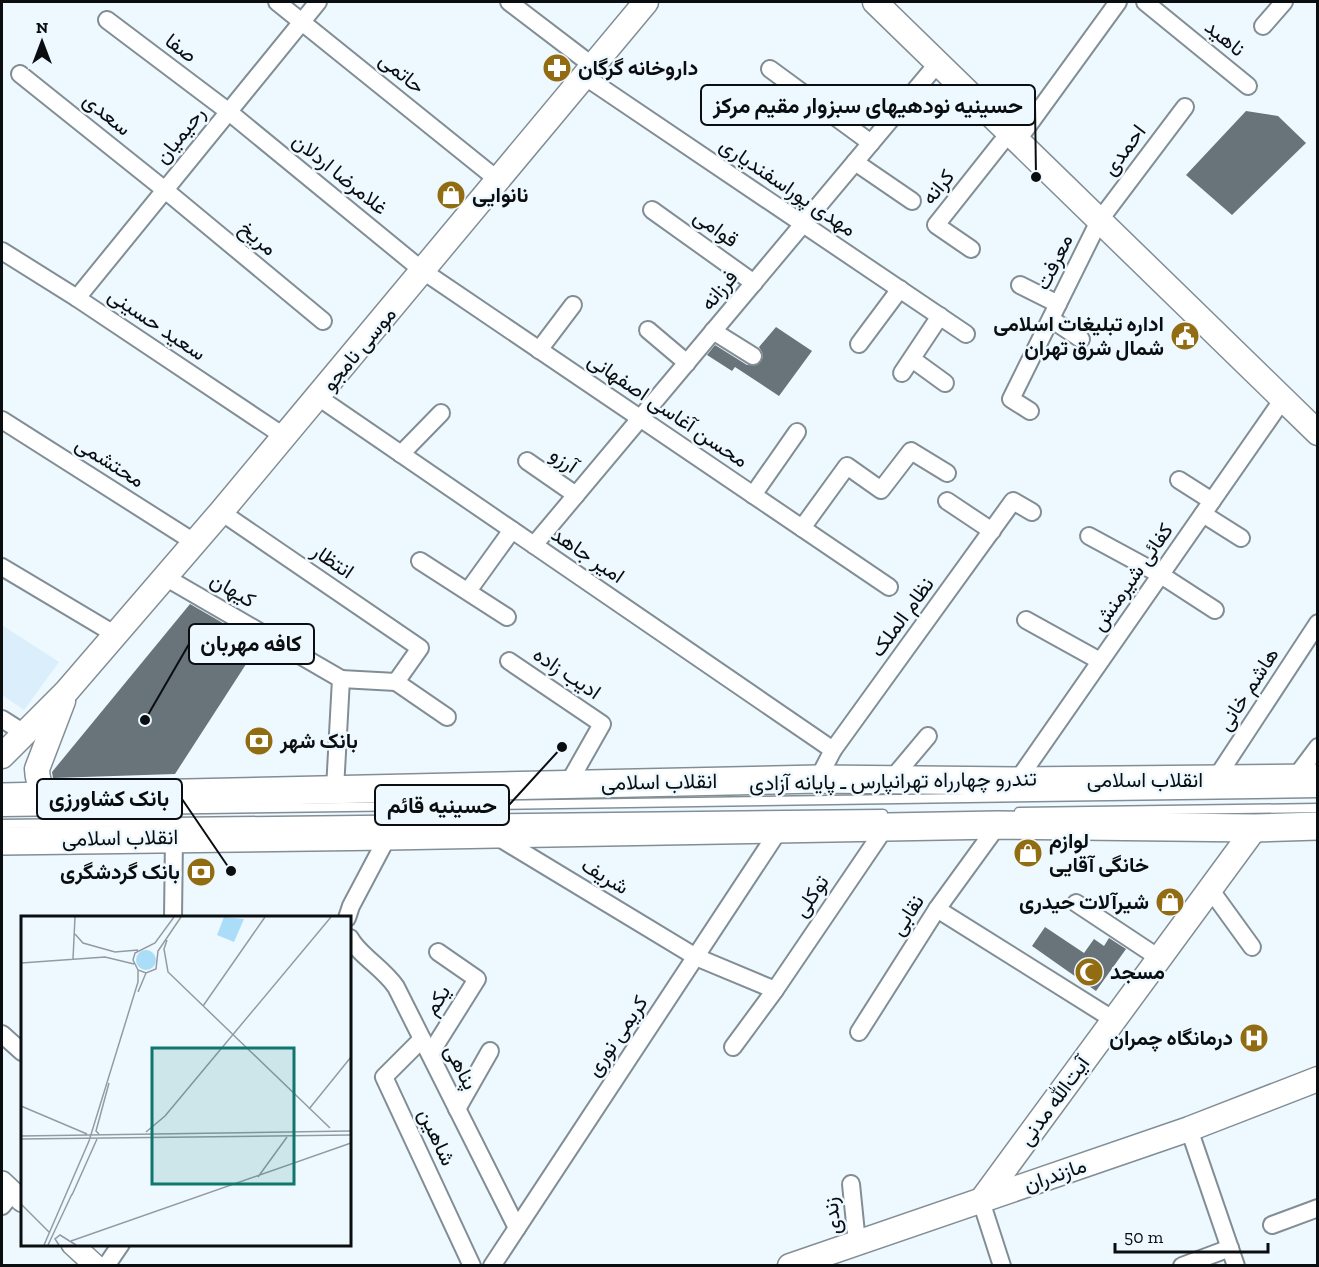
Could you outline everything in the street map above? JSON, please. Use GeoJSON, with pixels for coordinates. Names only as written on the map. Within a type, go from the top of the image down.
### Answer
{"type":"FeatureCollection","features":[{"type":"Feature","properties":{"kind":"main road","name":"موسی نامجو"},"geometry":{"type":"LineString","coordinates":[[2,756],[66,692],[116,635],[285,437],[646,2]]}},
{"type":"Feature","properties":{"kind":"main road"},"geometry":{"type":"LineString","coordinates":[[875,2],[938,63],[1009,142],[1099,221],[1317,433]]}},
{"type":"Feature","properties":{"kind":"main road","name":"موسی نامجو"},"geometry":{"type":"LineString","coordinates":[[54,797],[42,788],[37,769],[66,692]]}},
{"type":"Feature","properties":{"kind":"main road","name":"انقلاب اسلامی"},"geometry":{"type":"LineString","coordinates":[[2,797],[818,778],[1017,781],[1306,779]]}},
{"type":"Feature","properties":{"kind":"main road","name":"انقلاب اسلامی"},"geometry":{"type":"LineString","coordinates":[[2,841],[779,830],[886,821],[1002,818],[1255,828],[1317,826]]}},
{"type":"Feature","properties":{"kind":"main road","name":"آیت‌الله مدنی"},"geometry":{"type":"LineString","coordinates":[[981,1201],[1255,828]]}},
{"type":"Feature","properties":{"kind":"main road","name":"مازندران"},"geometry":{"type":"LineString","coordinates":[[790,1266],[1189,1129],[1317,1078]]}},
{"type":"Feature","properties":{"kind":"street","name":"حاتمی"},"geometry":{"type":"LineString","coordinates":[[277,2],[498,180]]}},
{"type":"Feature","properties":{"kind":"street","name":"رحیمیان"},"geometry":{"type":"LineString","coordinates":[[77,298],[318,2]]}},
{"type":"Feature","properties":{"kind":"street","name":"مهدی پوراسفندیاری"},"geometry":{"type":"LineString","coordinates":[[509,2],[588,71],[803,224],[966,334]]}},
{"type":"Feature","properties":{"kind":"street"},"geometry":{"type":"LineString","coordinates":[[1009,142],[1118,2]]}},
{"type":"Feature","properties":{"kind":"street","name":"ناهید"},"geometry":{"type":"LineString","coordinates":[[1145,2],[1248,86]]}},
{"type":"Feature","properties":{"kind":"street"},"geometry":{"type":"LineString","coordinates":[[1263,26],[1284,2]]}},
{"type":"Feature","properties":{"kind":"street","name":"صفا"},"geometry":{"type":"LineString","coordinates":[[107,20],[229,112]]}},
{"type":"Feature","properties":{"kind":"street","name":"فرزانه"},"geometry":{"type":"LineString","coordinates":[[534,545],[938,63]]}},
{"type":"Feature","properties":{"kind":"street"},"geometry":{"type":"LineString","coordinates":[[770,69],[871,143]]}},
{"type":"Feature","properties":{"kind":"street","name":"سعدی"},"geometry":{"type":"LineString","coordinates":[[20,74],[165,190]]}},
{"type":"Feature","properties":{"kind":"street","name":"احمدی"},"geometry":{"type":"LineString","coordinates":[[1099,221],[1185,107]]}},
{"type":"Feature","properties":{"kind":"street","name":"غلامرضا اردلان"},"geometry":{"type":"LineString","coordinates":[[229,112],[423,271]]}},
{"type":"Feature","properties":{"kind":"street","name":"کرانه"},"geometry":{"type":"LineString","coordinates":[[971,249],[936,225],[1009,142]]}},
{"type":"Feature","properties":{"kind":"street"},"geometry":{"type":"LineString","coordinates":[[855,162],[912,201]]}},
{"type":"Feature","properties":{"kind":"street","name":"مریخ"},"geometry":{"type":"LineString","coordinates":[[165,190],[323,321]]}},
{"type":"Feature","properties":{"kind":"street","name":"قوامی"},"geometry":{"type":"LineString","coordinates":[[652,210],[754,283]]}},
{"type":"Feature","properties":{"kind":"street","name":"معرفت"},"geometry":{"type":"LineString","coordinates":[[1030,411],[1011,399],[1099,221]]}},
{"type":"Feature","properties":{"kind":"street","name":"سعید حسینی"},"geometry":{"type":"LineString","coordinates":[[2,251],[77,298],[285,437]]}},
{"type":"Feature","properties":{"kind":"street","name":"محسن آغاسی اصفهانی"},"geometry":{"type":"LineString","coordinates":[[423,271],[889,586]]}},
{"type":"Feature","properties":{"kind":"street"},"geometry":{"type":"LineString","coordinates":[[1020,285],[1054,311],[1081,339]]}},
{"type":"Feature","properties":{"kind":"street"},"geometry":{"type":"LineString","coordinates":[[858,344],[900,289]]}},
{"type":"Feature","properties":{"kind":"street"},"geometry":{"type":"LineString","coordinates":[[539,350],[573,304]]}},
{"type":"Feature","properties":{"kind":"street"},"geometry":{"type":"LineString","coordinates":[[902,373],[940,316]]}},
{"type":"Feature","properties":{"kind":"street"},"geometry":{"type":"LineString","coordinates":[[648,330],[687,363]]}},
{"type":"Feature","properties":{"kind":"street"},"geometry":{"type":"LineString","coordinates":[[713,332],[753,356]]}},
{"type":"Feature","properties":{"kind":"street"},"geometry":{"type":"LineString","coordinates":[[912,359],[945,383]]}},
{"type":"Feature","properties":{"kind":"street","name":"امیر جاهد"},"geometry":{"type":"LineString","coordinates":[[318,397],[833,750]]}},
{"type":"Feature","properties":{"kind":"street","name":"کفائی شیرمنش"},"geometry":{"type":"LineString","coordinates":[[1017,781],[1283,399]]}},
{"type":"Feature","properties":{"kind":"street"},"geometry":{"type":"LineString","coordinates":[[401,454],[441,413]]}},
{"type":"Feature","properties":{"kind":"street","name":"محتشمی"},"geometry":{"type":"LineString","coordinates":[[2,420],[194,542]]}},
{"type":"Feature","properties":{"kind":"street"},"geometry":{"type":"LineString","coordinates":[[753,495],[797,432]]}},
{"type":"Feature","properties":{"kind":"street"},"geometry":{"type":"LineString","coordinates":[[802,528],[847,466],[881,490],[911,451],[947,473]]}},
{"type":"Feature","properties":{"kind":"street","name":"آرزو"},"geometry":{"type":"LineString","coordinates":[[527,461],[576,495]]}},
{"type":"Feature","properties":{"kind":"street"},"geometry":{"type":"LineString","coordinates":[[1179,480],[1241,538]]}},
{"type":"Feature","properties":{"kind":"street"},"geometry":{"type":"LineString","coordinates":[[947,501],[992,531]]}},
{"type":"Feature","properties":{"kind":"street","name":"نظام الملک"},"geometry":{"type":"LineString","coordinates":[[818,778],[833,750],[1013,501],[1032,512]]}},
{"type":"Feature","properties":{"kind":"street","name":"انتظار"},"geometry":{"type":"LineString","coordinates":[[221,512],[420,648],[396,682]]}},
{"type":"Feature","properties":{"kind":"street"},"geometry":{"type":"LineString","coordinates":[[468,591],[512,530]]}},
{"type":"Feature","properties":{"kind":"street"},"geometry":{"type":"LineString","coordinates":[[1089,536],[1161,575],[1215,610]]}},
{"type":"Feature","properties":{"kind":"street"},"geometry":{"type":"LineString","coordinates":[[420,561],[507,617]]}},
{"type":"Feature","properties":{"kind":"street"},"geometry":{"type":"LineString","coordinates":[[2,567],[116,635]]}},
{"type":"Feature","properties":{"kind":"street","name":"کیهان"},"geometry":{"type":"LineString","coordinates":[[165,577],[341,679],[396,682]]}},
{"type":"Feature","properties":{"kind":"street"},"geometry":{"type":"LineString","coordinates":[[1026,620],[1101,661]]}},
{"type":"Feature","properties":{"kind":"street","name":"هاشم خانی"},"geometry":{"type":"LineString","coordinates":[[1215,780],[1317,623]]}},
{"type":"Feature","properties":{"kind":"street","name":"ادیب زاده"},"geometry":{"type":"LineString","coordinates":[[509,661],[602,724],[568,784]]}},
{"type":"Feature","properties":{"kind":"street"},"geometry":{"type":"LineString","coordinates":[[335,789],[341,679]]}},
{"type":"Feature","properties":{"kind":"street"},"geometry":{"type":"LineString","coordinates":[[396,682],[447,717]]}},
{"type":"Feature","properties":{"kind":"street"},"geometry":{"type":"LineString","coordinates":[[2,719],[24,733]]}},
{"type":"Feature","properties":{"kind":"street"},"geometry":{"type":"LineString","coordinates":[[891,780],[928,736]]}},
{"type":"Feature","properties":{"kind":"street"},"geometry":{"type":"LineString","coordinates":[[1306,779],[1317,747]]}},
{"type":"Feature","properties":{"kind":"street","name":"نقابی"},"geometry":{"type":"LineString","coordinates":[[859,1032],[937,909],[1002,818]]}},
{"type":"Feature","properties":{"kind":"street","name":"توکلی"},"geometry":{"type":"LineString","coordinates":[[732,1047],[775,990],[886,821]]}},
{"type":"Feature","properties":{"kind":"street","name":"کریمی نوری"},"geometry":{"type":"LineString","coordinates":[[492,1266],[779,830]]}},
{"type":"Feature","properties":{"kind":"street","name":"شریف"},"geometry":{"type":"LineString","coordinates":[[491,833],[696,957]]}},
{"type":"Feature","properties":{"kind":"street"},"geometry":{"type":"LineString","coordinates":[[348,916],[388,836]]}},
{"type":"Feature","properties":{"kind":"street"},"geometry":{"type":"LineString","coordinates":[[173,916],[174,837]]}},
{"type":"Feature","properties":{"kind":"street"},"geometry":{"type":"LineString","coordinates":[[1210,889],[1252,947]]}},
{"type":"Feature","properties":{"kind":"street"},"geometry":{"type":"LineString","coordinates":[[1076,903],[1159,958]]}},
{"type":"Feature","properties":{"kind":"street"},"geometry":{"type":"LineString","coordinates":[[937,909],[1114,1020]]}},
{"type":"Feature","properties":{"kind":"street","name":"پناهی"},"geometry":{"type":"LineString","coordinates":[[351,940],[391,979],[517,1228]]}},
{"type":"Feature","properties":{"kind":"street","name":"یکم"},"geometry":{"type":"LineString","coordinates":[[430,1054],[477,979],[438,952]]}},
{"type":"Feature","properties":{"kind":"street"},"geometry":{"type":"LineString","coordinates":[[696,957],[775,990]]}},
{"type":"Feature","properties":{"kind":"street"},"geometry":{"type":"LineString","coordinates":[[2,1034],[21,1051]]}},
{"type":"Feature","properties":{"kind":"street","name":"شاهین"},"geometry":{"type":"LineString","coordinates":[[422,1039],[384,1077],[472,1266]]}},
{"type":"Feature","properties":{"kind":"street"},"geometry":{"type":"LineString","coordinates":[[457,1109],[490,1051]]}},
{"type":"Feature","properties":{"kind":"street"},"geometry":{"type":"LineString","coordinates":[[1189,1129],[1236,1266]]}},
{"type":"Feature","properties":{"kind":"street","name":"زندی"},"geometry":{"type":"LineString","coordinates":[[851,1184],[857,1243]]}},
{"type":"Feature","properties":{"kind":"street"},"geometry":{"type":"LineString","coordinates":[[981,1201],[1002,1266]]}},
{"type":"Feature","properties":{"kind":"street"},"geometry":{"type":"LineString","coordinates":[[1272,1225],[1317,1208]]}},
{"type":"Feature","properties":{"kind":"street"},"geometry":{"type":"LineString","coordinates":[[73,1246],[96,1266]]}},
{"type":"Feature","properties":{"kind":"street"},"geometry":{"type":"LineString","coordinates":[[106,1266],[120,1246]]}},
{"type":"Feature","properties":{"kind":"street"},"geometry":{"type":"LineString","coordinates":[[1182,1266],[1230,1248]]}},
{"type":"Feature","properties":{"kind":"lane","name":"تندرو چهارراه تهرانپارس ـ پایانه آزادی"},"geometry":{"type":"LineString","coordinates":[[2,812],[1317,793]]}},
{"type":"Feature","properties":{"kind":"lane"},"geometry":{"type":"LineString","coordinates":[[1002,818],[1317,808]]}},
{"type":"Feature","properties":{"kind":"lane"},"geometry":{"type":"LineString","coordinates":[[2,825],[886,821]]}},
{"type":"Feature","properties":{"kind":"shaded area"},"geometry":{"type":"Polygon","coordinates":[[[2,625],[59,662],[24,710],[2,695],[2,625]]]}},
{"type":"Feature","properties":{"kind":"building"},"geometry":{"type":"Polygon","coordinates":[[[1246,111],[1278,116],[1306,143],[1232,215],[1186,175],[1246,111]]]}},
{"type":"Feature","properties":{"kind":"building"},"geometry":{"type":"Polygon","coordinates":[[[776,327],[812,351],[779,396],[735,367],[732,371],[707,355],[715,345],[747,365],[757,365],[763,357],[759,347],[776,327]]]}},
{"type":"Feature","properties":{"kind":"building"},"geometry":{"type":"Polygon","coordinates":[[[190,604],[259,644],[175,774],[53,778],[52,772],[190,604]]]}},
{"type":"Feature","properties":{"kind":"building","name":"مسجد"},"geometry":{"type":"Polygon","coordinates":[[[1045,927],[1084,953],[1094,939],[1104,946],[1109,938],[1126,949],[1096,991],[1032,946],[1045,927]]]}},
{"type":"Feature","properties":{"kind":"place","name":"داروخانه گرگان"},"geometry":{"type":"Point","coordinates":[557,68]}},
{"type":"Feature","properties":{"kind":"place","name":"حسینیه نودهیهای سبزوار مقیم مرکز"},"geometry":{"type":"Point","coordinates":[1036,177]}},
{"type":"Feature","properties":{"kind":"place","name":"نانوایی"},"geometry":{"type":"Point","coordinates":[451,195]}},
{"type":"Feature","properties":{"kind":"place","name":"اداره تبلیغات اسلامی شمال شرق تهران"},"geometry":{"type":"Point","coordinates":[1185,336]}},
{"type":"Feature","properties":{"kind":"place","name":"کافه مهربان"},"geometry":{"type":"Point","coordinates":[145,720]}},
{"type":"Feature","properties":{"kind":"place","name":"بانک شهر"},"geometry":{"type":"Point","coordinates":[259,741]}},
{"type":"Feature","properties":{"kind":"place","name":"حسینیه قائم"},"geometry":{"type":"Point","coordinates":[562,747]}},
{"type":"Feature","properties":{"kind":"place","name":"لوازم خانگی آقایی"},"geometry":{"type":"Point","coordinates":[1028,853]}},
{"type":"Feature","properties":{"kind":"place","name":"بانک کشاورزی"},"geometry":{"type":"Point","coordinates":[231,871]}},
{"type":"Feature","properties":{"kind":"place","name":"بانک گردشگری"},"geometry":{"type":"Point","coordinates":[201,872]}},
{"type":"Feature","properties":{"kind":"place","name":"شیرآلات حیدری"},"geometry":{"type":"Point","coordinates":[1170,902]}},
{"type":"Feature","properties":{"kind":"place","name":"مسجد"},"geometry":{"type":"Point","coordinates":[1089,972]}},
{"type":"Feature","properties":{"kind":"place","name":"درمانگاه چمران"},"geometry":{"type":"Point","coordinates":[1254,1038]}}]}
